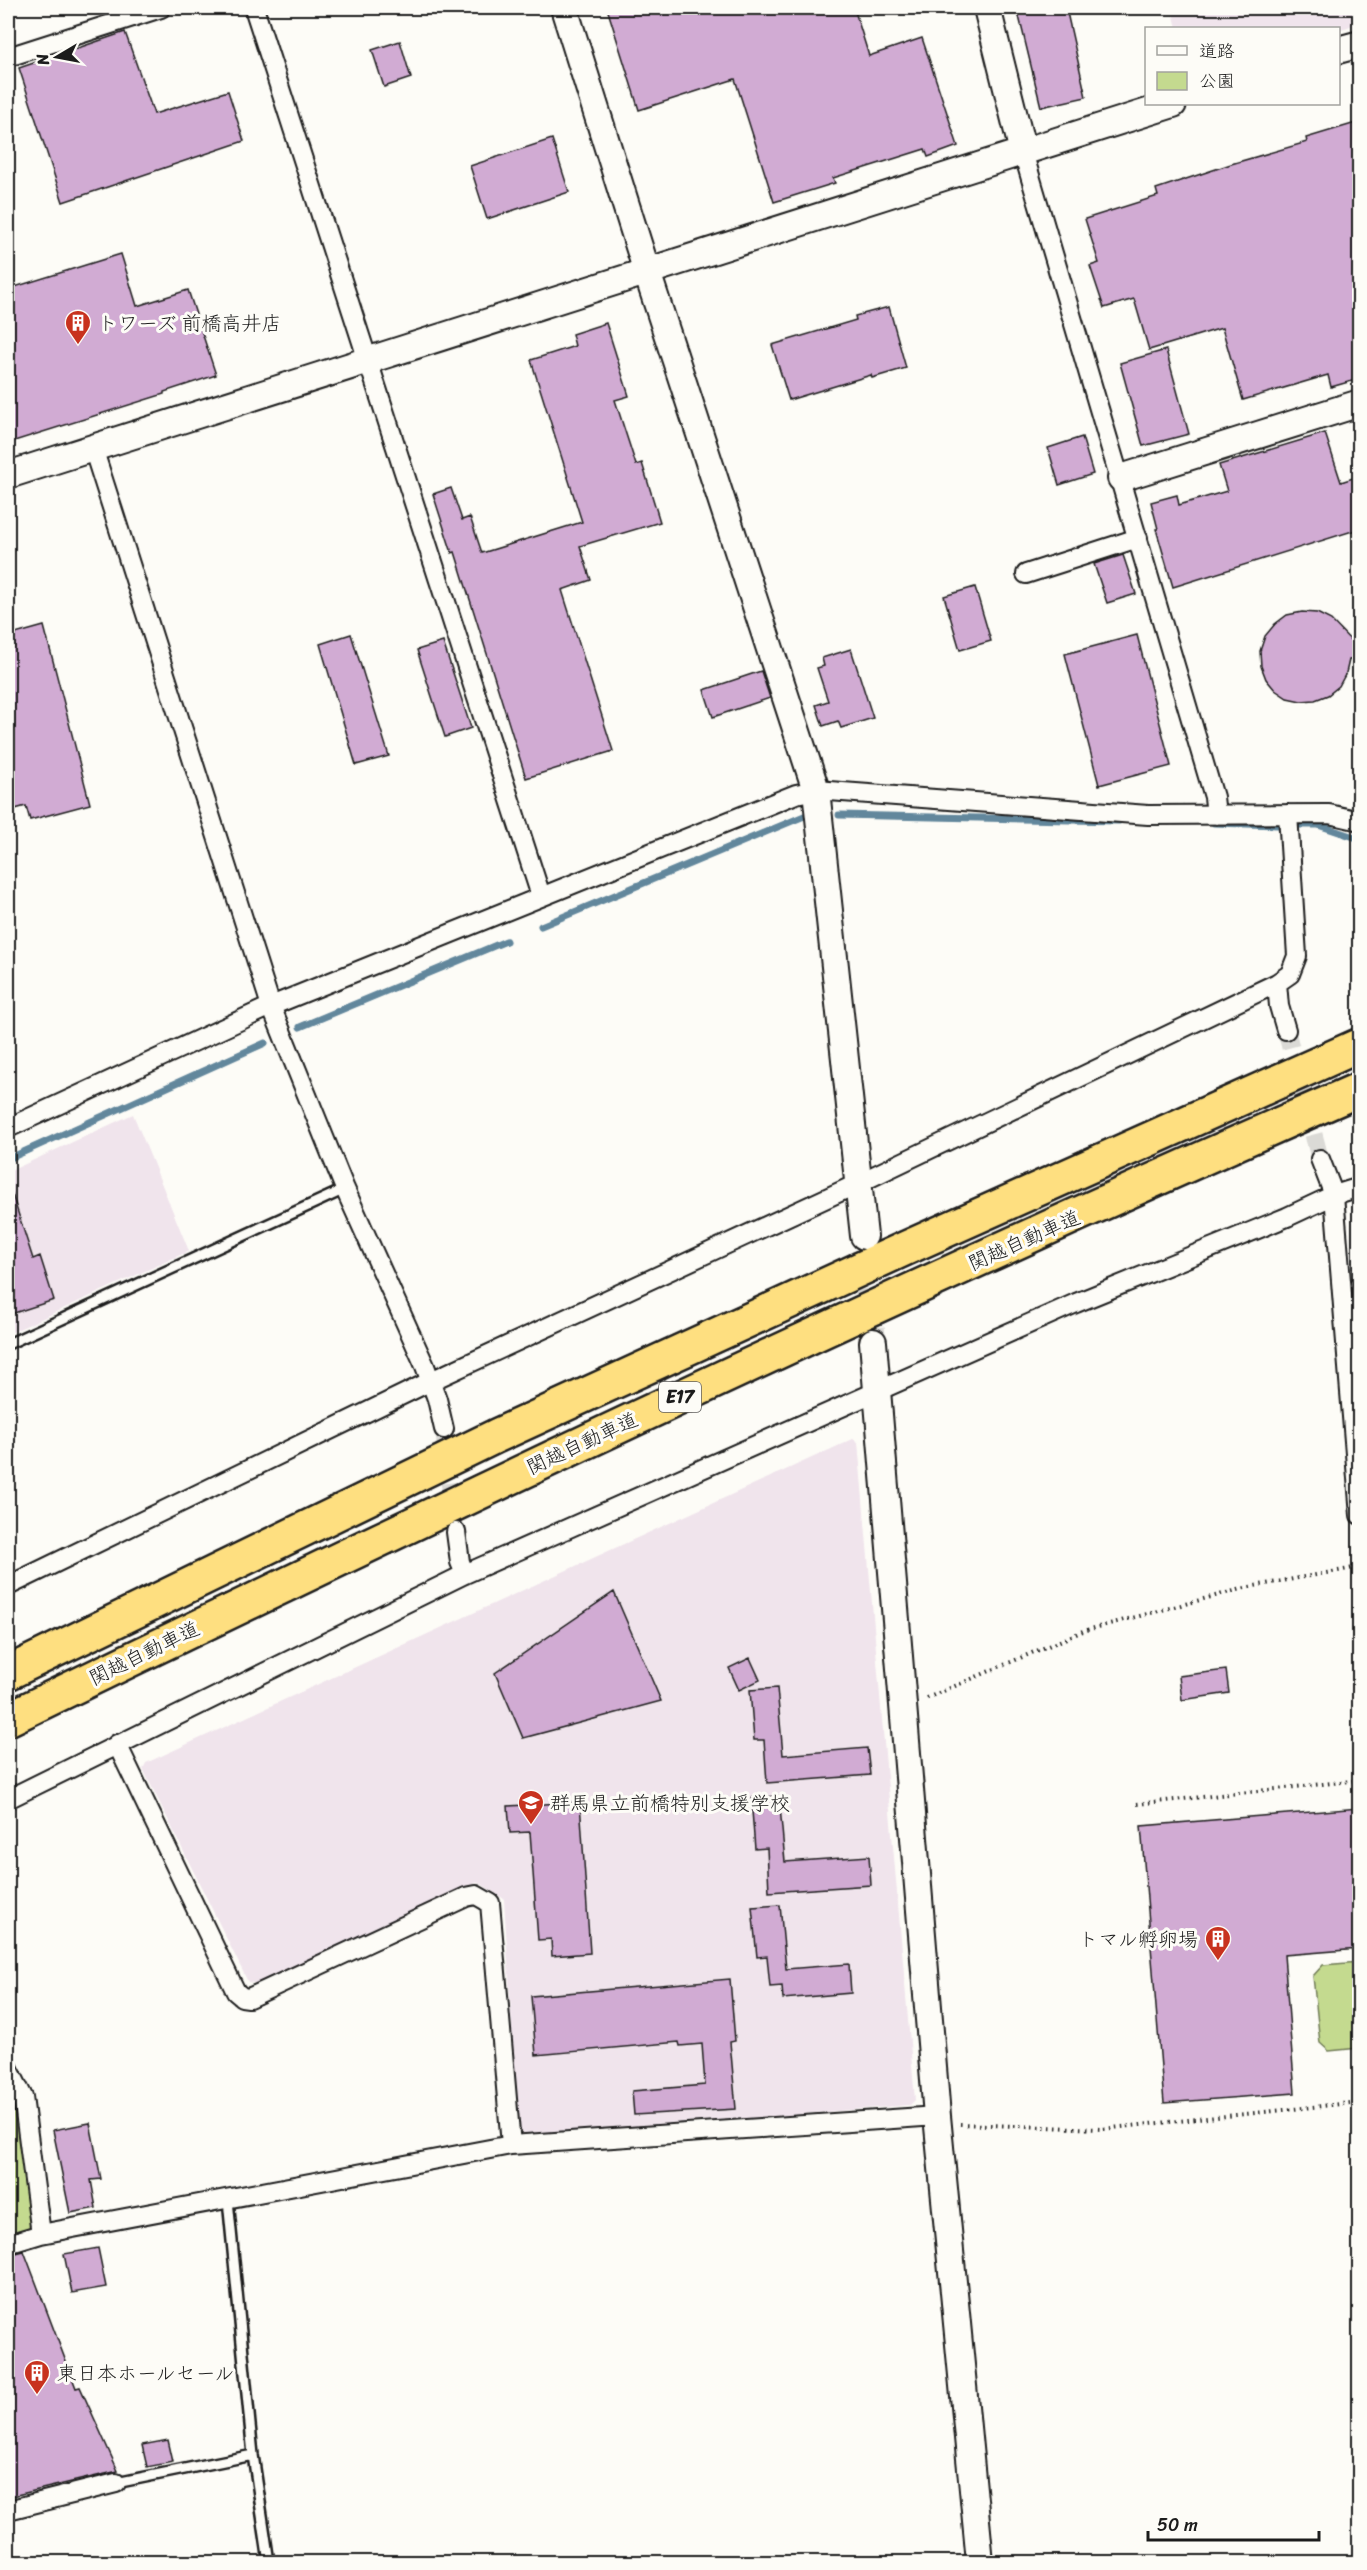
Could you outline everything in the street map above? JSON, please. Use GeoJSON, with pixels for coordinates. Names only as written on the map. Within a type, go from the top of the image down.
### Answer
{"type":"FeatureCollection","features":[{"type":"Feature","properties":{"kind":"highway","name":"関越自動車道"},"geometry":{"type":"LineString","coordinates":[[8,1673],[507,1431],[904,1249],[1359,1045]]}},
{"type":"Feature","properties":{"kind":"highway","name":"関越自動車道"},"geometry":{"type":"LineString","coordinates":[[8,1719],[512,1475],[948,1274],[1359,1089]]}},
{"type":"Feature","properties":{"kind":"street"},"geometry":{"type":"LineString","coordinates":[[8,57],[161,8]]}},
{"type":"Feature","properties":{"kind":"street"},"geometry":{"type":"LineString","coordinates":[[254,8],[541,896]]}},
{"type":"Feature","properties":{"kind":"street"},"geometry":{"type":"LineString","coordinates":[[564,8],[647,272],[816,790],[864,1236]]}},
{"type":"Feature","properties":{"kind":"street"},"geometry":{"type":"LineString","coordinates":[[987,8],[1023,152],[1214,797],[1216,815]]}},
{"type":"Feature","properties":{"kind":"street"},"geometry":{"type":"LineString","coordinates":[[1340,49],[1359,44]]}},
{"type":"Feature","properties":{"kind":"street"},"geometry":{"type":"LineString","coordinates":[[8,475],[1170,105]]}},
{"type":"Feature","properties":{"kind":"street"},"geometry":{"type":"LineString","coordinates":[[1121,478],[1359,403]]}},
{"type":"Feature","properties":{"kind":"street"},"geometry":{"type":"LineString","coordinates":[[93,448],[271,1006],[345,1189],[431,1381],[444,1430]]}},
{"type":"Feature","properties":{"kind":"street"},"geometry":{"type":"LineString","coordinates":[[1026,574],[1138,538]]}},
{"type":"Feature","properties":{"kind":"street"},"geometry":{"type":"LineString","coordinates":[[8,1128],[271,1006],[796,794],[816,790],[1148,815],[1340,815],[1359,821]]}},
{"type":"Feature","properties":{"kind":"street"},"geometry":{"type":"LineString","coordinates":[[8,1586],[431,1381],[859,1183],[1277,983],[1290,974],[1297,956],[1288,814]]}},
{"type":"Feature","properties":{"kind":"street"},"geometry":{"type":"LineString","coordinates":[[1277,983],[1279,1006],[1286,1030]]}},
{"type":"Feature","properties":{"kind":"street"},"geometry":{"type":"LineString","coordinates":[[1320,1159],[1334,1195],[1359,1515]]}},
{"type":"Feature","properties":{"kind":"street"},"geometry":{"type":"LineString","coordinates":[[8,1798],[465,1574],[1076,1303],[1287,1217],[1334,1195],[1359,1187]]}},
{"type":"Feature","properties":{"kind":"street"},"geometry":{"type":"LineString","coordinates":[[873,1342],[936,2116],[980,2562]]}},
{"type":"Feature","properties":{"kind":"street"},"geometry":{"type":"LineString","coordinates":[[456,1532],[460,1562],[465,1574]]}},
{"type":"Feature","properties":{"kind":"street"},"geometry":{"type":"LineString","coordinates":[[117,1744],[236,1992],[242,1997],[249,1998],[466,1897],[476,1895],[490,1903],[511,2145]]}},
{"type":"Feature","properties":{"kind":"street"},"geometry":{"type":"LineString","coordinates":[[8,2067],[22,2097],[41,2234]]}},
{"type":"Feature","properties":{"kind":"street"},"geometry":{"type":"LineString","coordinates":[[8,2244],[41,2234],[511,2145],[936,2116]]}},
{"type":"Feature","properties":{"kind":"street"},"geometry":{"type":"LineString","coordinates":[[8,2510],[116,2483]]}},
{"type":"Feature","properties":{"kind":"lane"},"geometry":{"type":"LineString","coordinates":[[8,1344],[345,1189]]}},
{"type":"Feature","properties":{"kind":"lane"},"geometry":{"type":"LineString","coordinates":[[228,2200],[253,2455],[269,2562]]}},
{"type":"Feature","properties":{"kind":"lane"},"geometry":{"type":"LineString","coordinates":[[116,2483],[253,2455]]}},
{"type":"Feature","properties":{"kind":"path"},"geometry":{"type":"LineString","coordinates":[[903,1706],[1083,1631],[1249,1587],[1359,1567]]}},
{"type":"Feature","properties":{"kind":"path"},"geometry":{"type":"LineString","coordinates":[[1137,1804],[1359,1780]]}},
{"type":"Feature","properties":{"kind":"path"},"geometry":{"type":"LineString","coordinates":[[936,2116],[956,2124],[1102,2129],[1359,2102]]}},
{"type":"Feature","properties":{"kind":"shaded area"},"geometry":{"type":"Polygon","coordinates":[[[1172,8],[1359,8],[1359,23],[1340,30],[1340,27],[1177,27],[1172,8]]]}},
{"type":"Feature","properties":{"kind":"shaded area"},"geometry":{"type":"Polygon","coordinates":[[[133,1114],[189,1251],[8,1334],[8,1172],[133,1114]]]}},
{"type":"Feature","properties":{"kind":"shaded area","name":"群馬県立前橋特別支援学校"},"geometry":{"type":"Polygon","coordinates":[[[853,1439],[858,1442],[915,2100],[910,2105],[527,2137],[518,2130],[504,1899],[478,1882],[258,1984],[248,1982],[143,1769],[146,1763],[853,1439]]]}},
{"type":"Feature","properties":{"kind":"green space"},"geometry":{"type":"Polygon","coordinates":[[[1359,1962],[1359,2048],[1329,2051],[1320,2043],[1313,1976],[1323,1965],[1359,1962]]]}},
{"type":"Feature","properties":{"kind":"green space"},"geometry":{"type":"Polygon","coordinates":[[[15,2094],[36,2228],[8,2235],[8,2096],[15,2094]]]}},
{"type":"Feature","properties":{"kind":"building"},"geometry":{"type":"Polygon","coordinates":[[[607,8],[854,8],[869,56],[922,38],[958,146],[928,157],[925,149],[833,178],[835,183],[774,202],[735,79],[639,110],[607,8]]]}},
{"type":"Feature","properties":{"kind":"building"},"geometry":{"type":"Polygon","coordinates":[[[1017,8],[1066,8],[1086,97],[1041,107],[1017,8]]]}},
{"type":"Feature","properties":{"kind":"building"},"geometry":{"type":"Polygon","coordinates":[[[125,32],[154,114],[228,91],[244,141],[63,202],[19,68],[125,32]]]}},
{"type":"Feature","properties":{"kind":"building"},"geometry":{"type":"Polygon","coordinates":[[[400,41],[411,78],[384,87],[372,50],[400,41]]]}},
{"type":"Feature","properties":{"kind":"building"},"geometry":{"type":"Polygon","coordinates":[[[1359,122],[1359,379],[1331,387],[1328,375],[1243,400],[1222,328],[1149,350],[1134,299],[1104,308],[1090,266],[1099,263],[1085,219],[1158,196],[1156,189],[1307,142],[1306,138],[1359,122]]]}},
{"type":"Feature","properties":{"kind":"building"},"geometry":{"type":"Polygon","coordinates":[[[552,139],[569,192],[487,219],[470,166],[552,139]]]}},
{"type":"Feature","properties":{"kind":"building","name":"トワーズ 前橋高井店"},"geometry":{"type":"Polygon","coordinates":[[[121,254],[137,306],[188,290],[216,375],[164,392],[164,394],[8,443],[8,289],[121,254]]]}},
{"type":"Feature","properties":{"kind":"building"},"geometry":{"type":"Polygon","coordinates":[[[889,307],[906,368],[872,378],[871,375],[789,400],[772,345],[856,320],[855,316],[889,307]]]}},
{"type":"Feature","properties":{"kind":"building"},"geometry":{"type":"Polygon","coordinates":[[[606,323],[629,396],[615,400],[636,465],[642,463],[660,522],[580,546],[591,580],[562,590],[613,751],[526,778],[455,552],[452,553],[433,494],[451,488],[462,520],[470,517],[482,553],[582,522],[531,360],[575,346],[572,334],[606,323]]]}},
{"type":"Feature","properties":{"kind":"building"},"geometry":{"type":"Polygon","coordinates":[[[1166,350],[1189,434],[1143,446],[1120,363],[1166,350]]]}},
{"type":"Feature","properties":{"kind":"building"},"geometry":{"type":"Polygon","coordinates":[[[1325,433],[1341,482],[1359,476],[1359,529],[1173,587],[1156,529],[1158,529],[1151,502],[1177,495],[1179,505],[1227,491],[1219,465],[1325,433]]]}},
{"type":"Feature","properties":{"kind":"building"},"geometry":{"type":"Polygon","coordinates":[[[1082,437],[1093,474],[1059,485],[1048,448],[1082,437]]]}},
{"type":"Feature","properties":{"kind":"building"},"geometry":{"type":"Polygon","coordinates":[[[1123,555],[1136,594],[1107,603],[1094,564],[1123,555]]]}},
{"type":"Feature","properties":{"kind":"building"},"geometry":{"type":"Polygon","coordinates":[[[975,587],[991,641],[960,650],[944,596],[975,587]]]}},
{"type":"Feature","properties":{"kind":"building"},"geometry":{"type":"Polygon","coordinates":[[[1302,612],[1317,613],[1331,620],[1359,649],[1359,659],[1349,660],[1346,673],[1339,686],[1328,695],[1315,700],[1301,701],[1287,698],[1275,690],[1266,679],[1261,666],[1260,651],[1265,636],[1275,624],[1287,615],[1302,612]]]}},
{"type":"Feature","properties":{"kind":"building"},"geometry":{"type":"Polygon","coordinates":[[[44,626],[90,804],[30,820],[26,806],[8,811],[8,636],[44,626]]]}},
{"type":"Feature","properties":{"kind":"building"},"geometry":{"type":"Polygon","coordinates":[[[351,634],[389,756],[356,765],[320,644],[351,634]]]}},
{"type":"Feature","properties":{"kind":"building"},"geometry":{"type":"Polygon","coordinates":[[[1137,635],[1171,766],[1099,785],[1065,654],[1137,635]]]}},
{"type":"Feature","properties":{"kind":"building"},"geometry":{"type":"Polygon","coordinates":[[[443,642],[471,728],[445,737],[417,650],[443,642]]]}},
{"type":"Feature","properties":{"kind":"building"},"geometry":{"type":"Polygon","coordinates":[[[851,649],[873,718],[841,728],[838,721],[823,726],[816,705],[828,701],[817,668],[824,666],[822,658],[851,649]]]}},
{"type":"Feature","properties":{"kind":"building"},"geometry":{"type":"Polygon","coordinates":[[[761,671],[770,698],[713,717],[704,690],[761,671]]]}},
{"type":"Feature","properties":{"kind":"building"},"geometry":{"type":"Polygon","coordinates":[[[8,1191],[11,1191],[33,1259],[40,1256],[54,1300],[8,1315],[8,1191]]]}},
{"type":"Feature","properties":{"kind":"building"},"geometry":{"type":"Polygon","coordinates":[[[614,1592],[661,1701],[523,1738],[495,1673],[614,1592]]]}},
{"type":"Feature","properties":{"kind":"building"},"geometry":{"type":"Polygon","coordinates":[[[750,1658],[760,1680],[739,1690],[729,1668],[750,1658]]]}},
{"type":"Feature","properties":{"kind":"building"},"geometry":{"type":"Polygon","coordinates":[[[1226,1670],[1229,1693],[1182,1700],[1179,1676],[1226,1670]]]}},
{"type":"Feature","properties":{"kind":"building"},"geometry":{"type":"Polygon","coordinates":[[[777,1688],[783,1755],[867,1748],[870,1775],[767,1783],[764,1740],[754,1740],[750,1690],[777,1688]]]}},
{"type":"Feature","properties":{"kind":"building"},"geometry":{"type":"Polygon","coordinates":[[[779,1796],[785,1862],[869,1856],[871,1885],[769,1892],[767,1848],[755,1849],[751,1798],[779,1796]]]}},
{"type":"Feature","properties":{"kind":"building"},"geometry":{"type":"Polygon","coordinates":[[[580,1802],[590,1953],[552,1956],[551,1939],[538,1940],[530,1832],[510,1833],[508,1806],[580,1802]]]}},
{"type":"Feature","properties":{"kind":"building","name":"トマル孵卵場"},"geometry":{"type":"Polygon","coordinates":[[[1359,1808],[1359,1949],[1284,1955],[1295,2093],[1164,2103],[1141,1826],[1359,1808]]]}},
{"type":"Feature","properties":{"kind":"building"},"geometry":{"type":"Polygon","coordinates":[[[780,1905],[786,1969],[849,1964],[851,1993],[783,1999],[782,1986],[770,1987],[767,1956],[757,1957],[752,1907],[780,1905]]]}},
{"type":"Feature","properties":{"kind":"building"},"geometry":{"type":"Polygon","coordinates":[[[730,1979],[735,2041],[730,2042],[736,2109],[634,2115],[632,2091],[705,2085],[702,2044],[680,2046],[679,2042],[536,2055],[531,1996],[730,1979]]]}},
{"type":"Feature","properties":{"kind":"building"},"geometry":{"type":"Polygon","coordinates":[[[90,2123],[101,2179],[91,2180],[96,2208],[70,2213],[53,2130],[90,2123]]]}},
{"type":"Feature","properties":{"kind":"building"},"geometry":{"type":"Polygon","coordinates":[[[98,2248],[106,2287],[72,2293],[64,2254],[98,2248]]]}},
{"type":"Feature","properties":{"kind":"building"},"geometry":{"type":"Polygon","coordinates":[[[24,2251],[76,2388],[80,2387],[118,2471],[8,2497],[8,2255],[24,2251]]]}},
{"type":"Feature","properties":{"kind":"building"},"geometry":{"type":"Polygon","coordinates":[[[168,2440],[173,2462],[147,2467],[142,2445],[168,2440]]]}},
{"type":"Feature","properties":{"kind":"waterway"},"geometry":{"type":"LineString","coordinates":[[541,926],[809,814]]}},
{"type":"Feature","properties":{"kind":"waterway"},"geometry":{"type":"LineString","coordinates":[[839,815],[1119,821]]}},
{"type":"Feature","properties":{"kind":"waterway"},"geometry":{"type":"LineString","coordinates":[[1214,823],[1278,825]]}},
{"type":"Feature","properties":{"kind":"waterway"},"geometry":{"type":"LineString","coordinates":[[1300,825],[1318,825],[1360,839]]}},
{"type":"Feature","properties":{"kind":"waterway"},"geometry":{"type":"LineString","coordinates":[[300,1027],[506,941]]}},
{"type":"Feature","properties":{"kind":"waterway"},"geometry":{"type":"LineString","coordinates":[[8,1159],[265,1043]]}},
{"type":"Feature","properties":{"kind":"tunnel"},"geometry":{"type":"LineString","coordinates":[[1286,1030],[1320,1159]]}},
{"type":"Feature","properties":{"kind":"tunnel"},"geometry":{"type":"LineString","coordinates":[[865,1250],[873,1342]]}},
{"type":"Feature","properties":{"kind":"tunnel"},"geometry":{"type":"LineString","coordinates":[[444,1429],[453,1511]]}},
{"type":"Feature","properties":{"kind":"place","name":"トワーズ 前橋高井店"},"geometry":{"type":"Point","coordinates":[78,346]}},
{"type":"Feature","properties":{"kind":"place","name":"群馬県立前橋特別支援学校"},"geometry":{"type":"Point","coordinates":[531,1826]}},
{"type":"Feature","properties":{"kind":"place","name":"トマル孵卵場"},"geometry":{"type":"Point","coordinates":[1218,1962]}},
{"type":"Feature","properties":{"kind":"place","name":"東日本ホールセール"},"geometry":{"type":"Point","coordinates":[37,2396]}}]}
